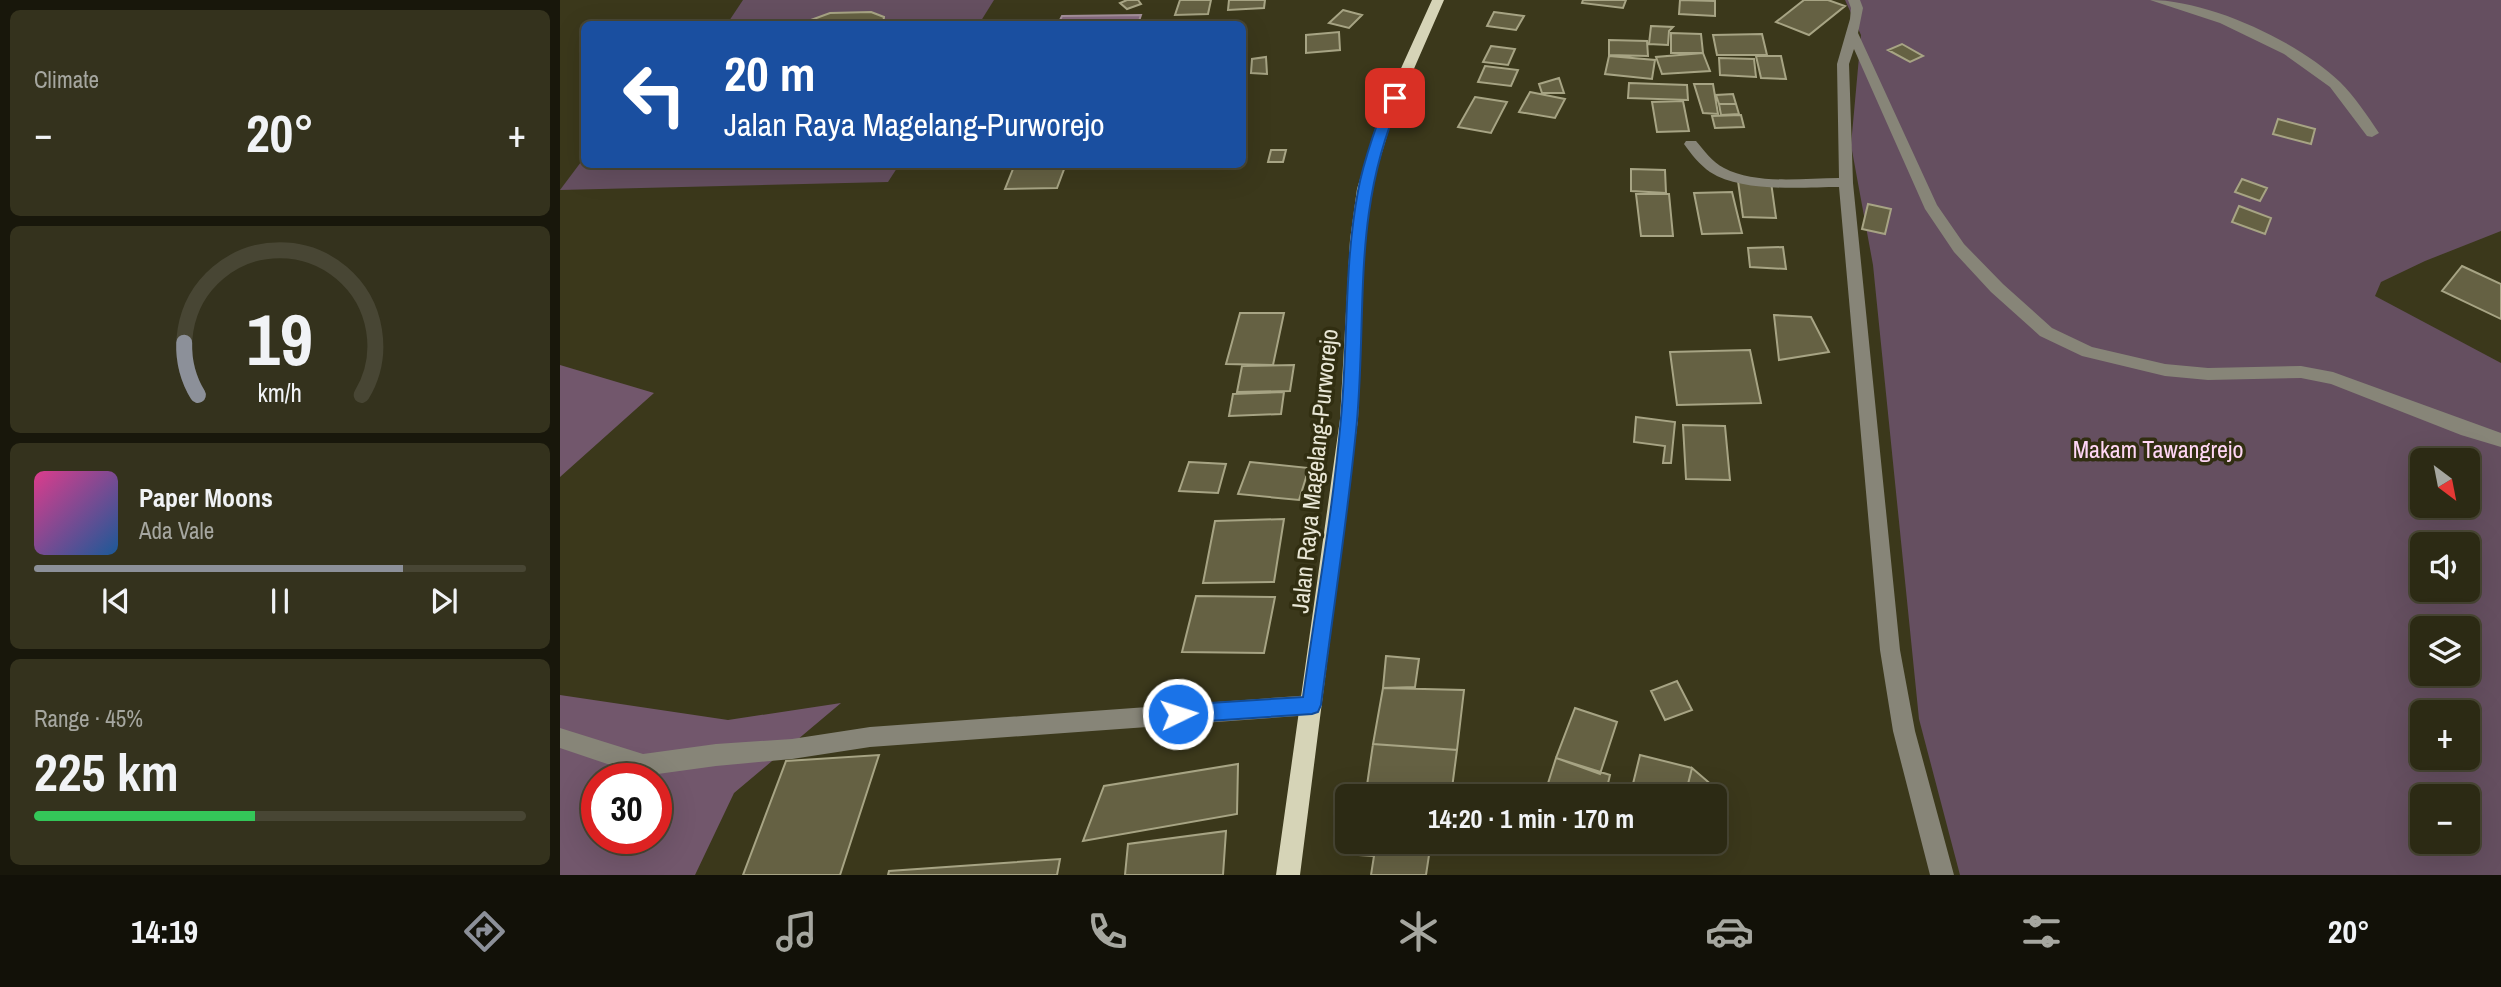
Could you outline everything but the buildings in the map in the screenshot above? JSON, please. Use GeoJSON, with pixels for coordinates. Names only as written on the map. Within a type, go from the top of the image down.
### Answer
{"type":"FeatureCollection","features":[{"type":"Feature","properties":{"kind":"main road","name":"Jalan Raya Magelang-Purworejo"},"geometry":{"type":"LineString","coordinates":[[1288,875],[1349,419],[1357,240],[1364,189],[1385,119],[1438,0]]}},
{"type":"Feature","properties":{"kind":"street"},"geometry":{"type":"LineString","coordinates":[[1854,0],[1857,8],[1853,34],[1843,64],[1846,183],[1890,650],[1905,731],[1942,875]]}},
{"type":"Feature","properties":{"kind":"street"},"geometry":{"type":"LineString","coordinates":[[2155,0],[2236,24],[2304,62],[2348,98],[2372,133]]}},
{"type":"Feature","properties":{"kind":"street"},"geometry":{"type":"LineString","coordinates":[[1853,34],[1930,206],[1959,248],[1997,288],[2046,332],[2088,352],[2165,370],[2208,374],[2301,372],[2333,378],[2466,430],[2501,440]]}},
{"type":"Feature","properties":{"kind":"street"},"geometry":{"type":"LineString","coordinates":[[1691,144],[1713,167],[1728,175],[1846,183]]}},
{"type":"Feature","properties":{"kind":"street"},"geometry":{"type":"LineString","coordinates":[[560,738],[643,765],[716,755],[792,749],[870,737],[1312,705]]}},
{"type":"Feature","properties":{"kind":"green space"},"geometry":{"type":"Polygon","coordinates":[[[743,0],[994,0],[981,21],[729,21],[743,0]]]}},
{"type":"Feature","properties":{"kind":"green space","name":"Makam Tawangrejo"},"geometry":{"type":"Polygon","coordinates":[[[1845,0],[2501,0],[2501,231],[2425,261],[2381,282],[2375,296],[2501,363],[2501,875],[1960,875],[1919,719],[1873,265],[1851,145],[1861,35],[1845,0]]]}},
{"type":"Feature","properties":{"kind":"green space"},"geometry":{"type":"Polygon","coordinates":[[[581,162],[581,168],[897,168],[888,182],[560,190],[581,162]]]}},
{"type":"Feature","properties":{"kind":"shaded area"},"geometry":{"type":"Polygon","coordinates":[[[1141,15],[1139,21],[1060,21],[1062,16],[1141,15]]]}},
{"type":"Feature","properties":{"kind":"shaded area"},"geometry":{"type":"Polygon","coordinates":[[[560,365],[654,393],[560,477],[560,365]]]}},
{"type":"Feature","properties":{"kind":"shaded area"},"geometry":{"type":"Polygon","coordinates":[[[560,695],[728,720],[841,703],[734,793],[695,875],[560,875],[560,695]]]}},
{"type":"Feature","properties":{"kind":"route"},"geometry":{"type":"LineString","coordinates":[[1178,714],[1312,705],[1349,419],[1357,240],[1364,189],[1385,119],[1395,98]]}}]}
